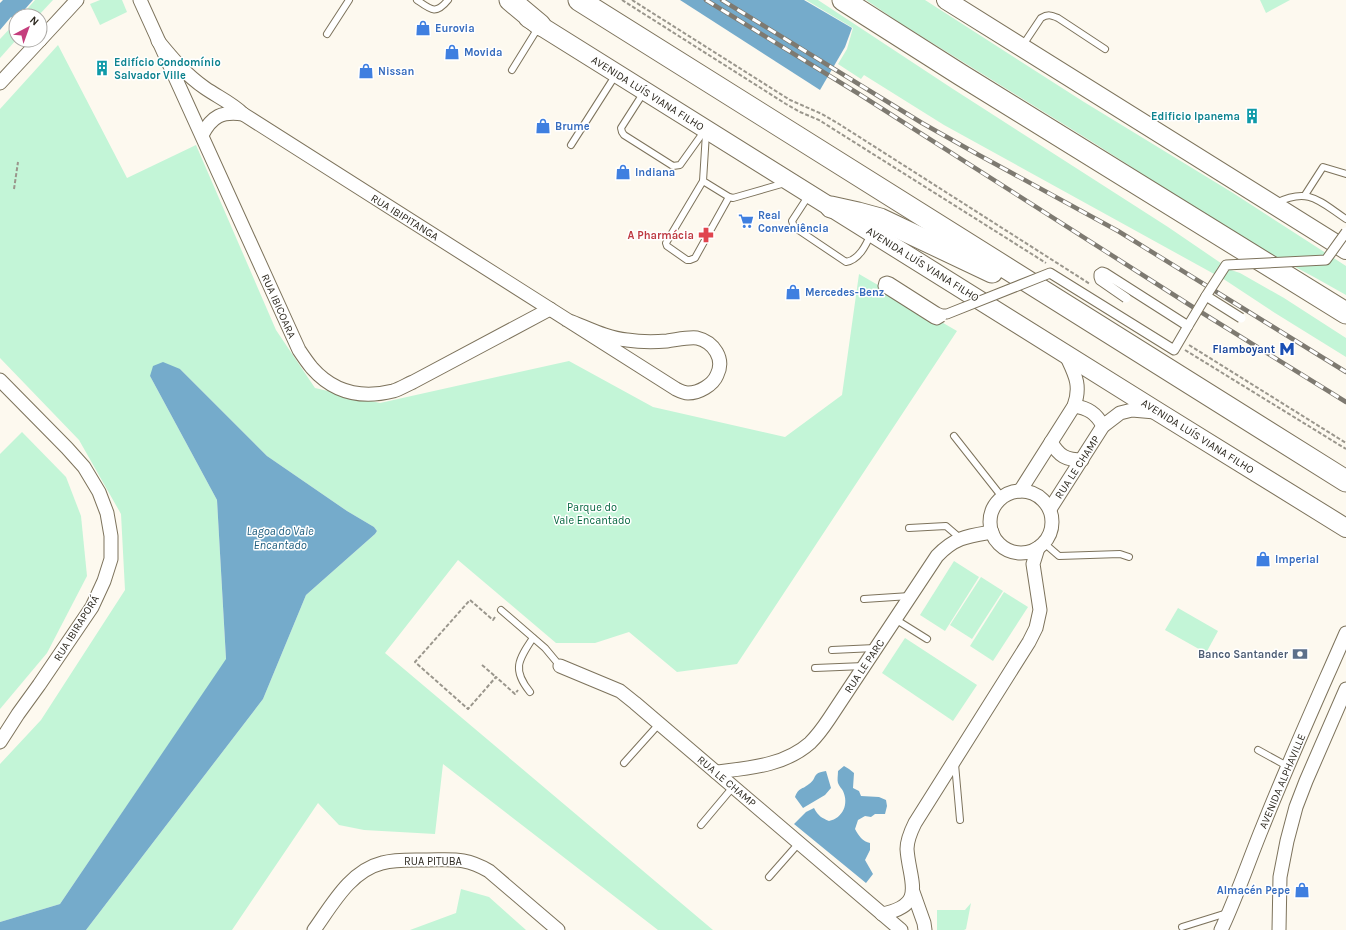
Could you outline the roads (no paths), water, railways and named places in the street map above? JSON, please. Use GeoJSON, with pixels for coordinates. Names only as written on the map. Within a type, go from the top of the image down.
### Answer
{"type":"FeatureCollection","features":[{"type":"Feature","properties":{"kind":"highway"},"geometry":{"type":"LineString","coordinates":[[510,0],[540,25]]}},
{"type":"Feature","properties":{"kind":"highway"},"geometry":{"type":"LineString","coordinates":[[579,0],[1346,481]]}},
{"type":"Feature","properties":{"kind":"highway"},"geometry":{"type":"LineString","coordinates":[[843,0],[961,75],[1346,313]]}},
{"type":"Feature","properties":{"kind":"highway"},"geometry":{"type":"LineString","coordinates":[[831,207],[880,219],[1084,316]]}},
{"type":"Feature","properties":{"kind":"highway"},"geometry":{"type":"LineString","coordinates":[[1299,283],[1346,303]]}},
{"type":"Feature","properties":{"kind":"main road","name":"AVENIDA LUÍS VIANA FILHO"},"geometry":{"type":"LineString","coordinates":[[500,0],[1339,524]]}},
{"type":"Feature","properties":{"kind":"main road"},"geometry":{"type":"LineString","coordinates":[[946,0],[1022,46],[1346,250]]}},
{"type":"Feature","properties":{"kind":"street"},"geometry":{"type":"LineString","coordinates":[[48,31],[77,0]]}},
{"type":"Feature","properties":{"kind":"street","name":"RUA IBICOARA"},"geometry":{"type":"LineString","coordinates":[[140,0],[299,350],[323,378],[338,388],[353,394],[372,394],[394,390],[413,382],[550,309]]}},
{"type":"Feature","properties":{"kind":"street","name":"RUA IBIPITANGA"},"geometry":{"type":"LineString","coordinates":[[158,40],[189,76],[234,106],[243,114],[567,320],[676,389],[687,393],[698,391],[707,386],[716,378],[720,368],[720,358],[715,350],[707,343],[697,338],[646,342],[625,340],[567,320]]}},
{"type":"Feature","properties":{"kind":"street"},"geometry":{"type":"LineString","coordinates":[[0,83],[33,48]]}},
{"type":"Feature","properties":{"kind":"street"},"geometry":{"type":"LineString","coordinates":[[202,135],[213,119],[222,114],[232,112],[243,114]]}},
{"type":"Feature","properties":{"kind":"street"},"geometry":{"type":"LineString","coordinates":[[942,317],[937,320],[934,319],[885,288],[883,286],[884,282],[890,282],[937,312],[947,314],[1050,273],[1177,348],[1188,326],[1226,265],[1326,260],[1346,232]]}},
{"type":"Feature","properties":{"kind":"street"},"geometry":{"type":"LineString","coordinates":[[1126,298],[1100,280],[1099,274],[1105,272],[1188,326]]}},
{"type":"Feature","properties":{"kind":"street"},"geometry":{"type":"LineString","coordinates":[[1206,296],[1241,318]]}},
{"type":"Feature","properties":{"kind":"street"},"geometry":{"type":"LineString","coordinates":[[1020,490],[1074,406],[1078,390],[1077,380],[1065,353]]}},
{"type":"Feature","properties":{"kind":"street","name":"RUA IBIRAPORÁ"},"geometry":{"type":"LineString","coordinates":[[0,380],[84,467],[99,492],[107,513],[111,536],[111,559],[104,581],[92,607],[0,742]]}},
{"type":"Feature","properties":{"kind":"street"},"geometry":{"type":"LineString","coordinates":[[1074,406],[1088,410],[1100,419],[1103,426],[1120,413],[1132,410],[1160,413]]}},
{"type":"Feature","properties":{"kind":"street","name":"RUA LE CHAMP"},"geometry":{"type":"LineString","coordinates":[[1050,509],[1103,426]]}},
{"type":"Feature","properties":{"kind":"street"},"geometry":{"type":"LineString","coordinates":[[1051,442],[1056,450],[1063,456],[1072,460],[1082,460]]}},
{"type":"Feature","properties":{"kind":"street"},"geometry":{"type":"LineString","coordinates":[[1020,490],[1027,491],[1041,497],[1050,509],[1052,520],[1051,531],[1046,540],[1030,552],[1020,553],[1003,547],[996,540],[992,532],[990,522],[991,513],[995,504],[1002,497],[1011,492],[1020,490]]}},
{"type":"Feature","properties":{"kind":"street"},"geometry":{"type":"LineString","coordinates":[[1339,524],[1346,537]]}},
{"type":"Feature","properties":{"kind":"street","name":"RUA LE PARC"},"geometry":{"type":"LineString","coordinates":[[716,772],[748,768],[785,759],[810,743],[821,731],[937,556],[951,542],[960,538],[992,532]]}},
{"type":"Feature","properties":{"kind":"street"},"geometry":{"type":"LineString","coordinates":[[925,930],[914,892],[907,848],[910,835],[915,823],[1029,642],[1036,628],[1040,610],[1033,564],[1041,545]]}},
{"type":"Feature","properties":{"kind":"street","name":"AVENIDA ALPHAVILLE"},"geometry":{"type":"LineString","coordinates":[[1221,930],[1230,912],[1258,836],[1287,766],[1346,633]]}},
{"type":"Feature","properties":{"kind":"street","name":"RUA LE CHAMP"},"geometry":{"type":"LineString","coordinates":[[560,666],[620,691],[733,786],[891,923],[900,909],[909,901],[914,892]]}},
{"type":"Feature","properties":{"kind":"street","name":"AVENIDA ALPHAVILLE"},"geometry":{"type":"LineString","coordinates":[[1279,930],[1280,877],[1296,807],[1346,689]]}},
{"type":"Feature","properties":{"kind":"street","name":"RUA IBIRAPORÁ"},"geometry":{"type":"LineString","coordinates":[[0,727],[18,714]]}},
{"type":"Feature","properties":{"kind":"street","name":"RUA PITUBA"},"geometry":{"type":"LineString","coordinates":[[314,930],[354,878],[367,869],[381,863],[394,861],[455,860],[467,861],[489,871],[558,930]]}},
{"type":"Feature","properties":{"kind":"lane"},"geometry":{"type":"LineString","coordinates":[[327,34],[349,0]]}},
{"type":"Feature","properties":{"kind":"lane"},"geometry":{"type":"LineString","coordinates":[[417,0],[429,9],[436,10],[442,7],[448,0]]}},
{"type":"Feature","properties":{"kind":"lane"},"geometry":{"type":"LineString","coordinates":[[1022,46],[1041,18],[1046,15],[1052,15],[1106,49]]}},
{"type":"Feature","properties":{"kind":"lane"},"geometry":{"type":"LineString","coordinates":[[512,70],[540,25]]}},
{"type":"Feature","properties":{"kind":"lane"},"geometry":{"type":"LineString","coordinates":[[572,145],[617,73]]}},
{"type":"Feature","properties":{"kind":"lane"},"geometry":{"type":"LineString","coordinates":[[644,91],[621,128],[622,132],[624,135],[673,166],[680,165],[706,129]]}},
{"type":"Feature","properties":{"kind":"lane"},"geometry":{"type":"LineString","coordinates":[[706,129],[703,181],[666,243],[666,246],[687,260],[695,258],[729,197]]}},
{"type":"Feature","properties":{"kind":"lane"},"geometry":{"type":"LineString","coordinates":[[1305,195],[1323,166],[1346,174]]}},
{"type":"Feature","properties":{"kind":"lane"},"geometry":{"type":"LineString","coordinates":[[703,181],[729,197],[737,198],[790,181]]}},
{"type":"Feature","properties":{"kind":"lane"},"geometry":{"type":"LineString","coordinates":[[810,194],[792,221],[794,227],[846,262],[853,260],[861,252],[872,233]]}},
{"type":"Feature","properties":{"kind":"lane"},"geometry":{"type":"LineString","coordinates":[[1272,204],[1289,197],[1305,195],[1315,199],[1346,219]]}},
{"type":"Feature","properties":{"kind":"lane"},"geometry":{"type":"LineString","coordinates":[[954,436],[1002,497]]}},
{"type":"Feature","properties":{"kind":"lane"},"geometry":{"type":"LineString","coordinates":[[909,528],[946,526],[960,538]]}},
{"type":"Feature","properties":{"kind":"lane"},"geometry":{"type":"LineString","coordinates":[[1041,545],[1059,556],[1120,554],[1129,557]]}},
{"type":"Feature","properties":{"kind":"lane"},"geometry":{"type":"LineString","coordinates":[[864,599],[911,596]]}},
{"type":"Feature","properties":{"kind":"lane"},"geometry":{"type":"LineString","coordinates":[[501,610],[545,648],[560,666]]}},
{"type":"Feature","properties":{"kind":"lane"},"geometry":{"type":"LineString","coordinates":[[896,619],[927,639]]}},
{"type":"Feature","properties":{"kind":"lane"},"geometry":{"type":"LineString","coordinates":[[530,692],[519,677],[520,659],[533,638]]}},
{"type":"Feature","properties":{"kind":"lane"},"geometry":{"type":"LineString","coordinates":[[832,650],[877,648]]}},
{"type":"Feature","properties":{"kind":"lane"},"geometry":{"type":"LineString","coordinates":[[815,668],[864,666]]}},
{"type":"Feature","properties":{"kind":"lane"},"geometry":{"type":"LineString","coordinates":[[624,763],[659,724]]}},
{"type":"Feature","properties":{"kind":"lane"},"geometry":{"type":"LineString","coordinates":[[1258,750],[1287,766]]}},
{"type":"Feature","properties":{"kind":"lane"},"geometry":{"type":"LineString","coordinates":[[955,760],[960,820]]}},
{"type":"Feature","properties":{"kind":"lane"},"geometry":{"type":"LineString","coordinates":[[701,826],[733,786]]}},
{"type":"Feature","properties":{"kind":"lane"},"geometry":{"type":"LineString","coordinates":[[769,877],[799,843]]}},
{"type":"Feature","properties":{"kind":"lane"},"geometry":{"type":"LineString","coordinates":[[1182,928],[1230,912]]}},
{"type":"Feature","properties":{"kind":"water"},"geometry":{"type":"Polygon","coordinates":[[[3,0],[33,0],[26,8],[8,8],[8,21],[0,30],[0,3],[3,0]]]}},
{"type":"Feature","properties":{"kind":"water"},"geometry":{"type":"Polygon","coordinates":[[[680,0],[804,0],[852,28],[845,47],[820,90],[680,0]]]}},
{"type":"Feature","properties":{"kind":"water","name":"Lagoa do Vale Encantado"},"geometry":{"type":"Polygon","coordinates":[[[163,362],[180,369],[267,456],[347,511],[374,527],[377,531],[306,595],[263,699],[86,930],[0,930],[0,922],[60,904],[226,659],[217,500],[150,376],[153,366],[163,362]]]}},
{"type":"Feature","properties":{"kind":"water"},"geometry":{"type":"Polygon","coordinates":[[[844,766],[854,773],[853,788],[859,791],[861,796],[879,797],[886,800],[887,806],[885,814],[875,814],[871,817],[865,816],[858,820],[855,829],[863,840],[870,843],[870,850],[865,860],[873,874],[866,883],[794,824],[806,812],[814,808],[820,816],[829,821],[841,814],[844,810],[845,796],[838,783],[838,771],[844,766]]]}},
{"type":"Feature","properties":{"kind":"water"},"geometry":{"type":"Polygon","coordinates":[[[826,771],[831,788],[825,795],[803,808],[795,797],[796,794],[799,790],[812,782],[816,774],[826,771]]]}},
{"type":"Feature","properties":{"kind":"railway"},"geometry":{"type":"LineString","coordinates":[[706,0],[859,94],[1196,309],[1346,402]]}},
{"type":"Feature","properties":{"kind":"railway"},"geometry":{"type":"LineString","coordinates":[[722,0],[922,123],[1118,231],[1346,372]]}},
{"type":"Feature","properties":{"kind":"place","name":"Eurovia"},"geometry":{"type":"Point","coordinates":[423,28]}},
{"type":"Feature","properties":{"kind":"place","name":"Movida"},"geometry":{"type":"Point","coordinates":[452,52]}},
{"type":"Feature","properties":{"kind":"place","name":"Edifício Condomínio Salvador Ville"},"geometry":{"type":"Point","coordinates":[102,68]}},
{"type":"Feature","properties":{"kind":"place","name":"Nissan"},"geometry":{"type":"Point","coordinates":[366,71]}},
{"type":"Feature","properties":{"kind":"place","name":"Edificio Ipanema"},"geometry":{"type":"Point","coordinates":[1252,116]}},
{"type":"Feature","properties":{"kind":"place","name":"Brume"},"geometry":{"type":"Point","coordinates":[543,126]}},
{"type":"Feature","properties":{"kind":"place","name":"Indiana"},"geometry":{"type":"Point","coordinates":[623,172]}},
{"type":"Feature","properties":{"kind":"place","name":"Real Conveniência"},"geometry":{"type":"Point","coordinates":[746,221]}},
{"type":"Feature","properties":{"kind":"place","name":"A Pharmácia"},"geometry":{"type":"Point","coordinates":[706,235]}},
{"type":"Feature","properties":{"kind":"place","name":"Mercedes-Benz"},"geometry":{"type":"Point","coordinates":[793,292]}},
{"type":"Feature","properties":{"kind":"place","name":"Flamboyant"},"geometry":{"type":"Point","coordinates":[1287,349]}},
{"type":"Feature","properties":{"kind":"place","name":"Imperial"},"geometry":{"type":"Point","coordinates":[1263,559]}},
{"type":"Feature","properties":{"kind":"place","name":"Banco Santander"},"geometry":{"type":"Point","coordinates":[1300,654]}},
{"type":"Feature","properties":{"kind":"place","name":"Almacén Pepe"},"geometry":{"type":"Point","coordinates":[1302,890]}},
{"type":"Feature","properties":{"kind":"park label","name":"Parque do Vale Encantado"},"geometry":{"type":"Point","coordinates":[592,513]}}]}
